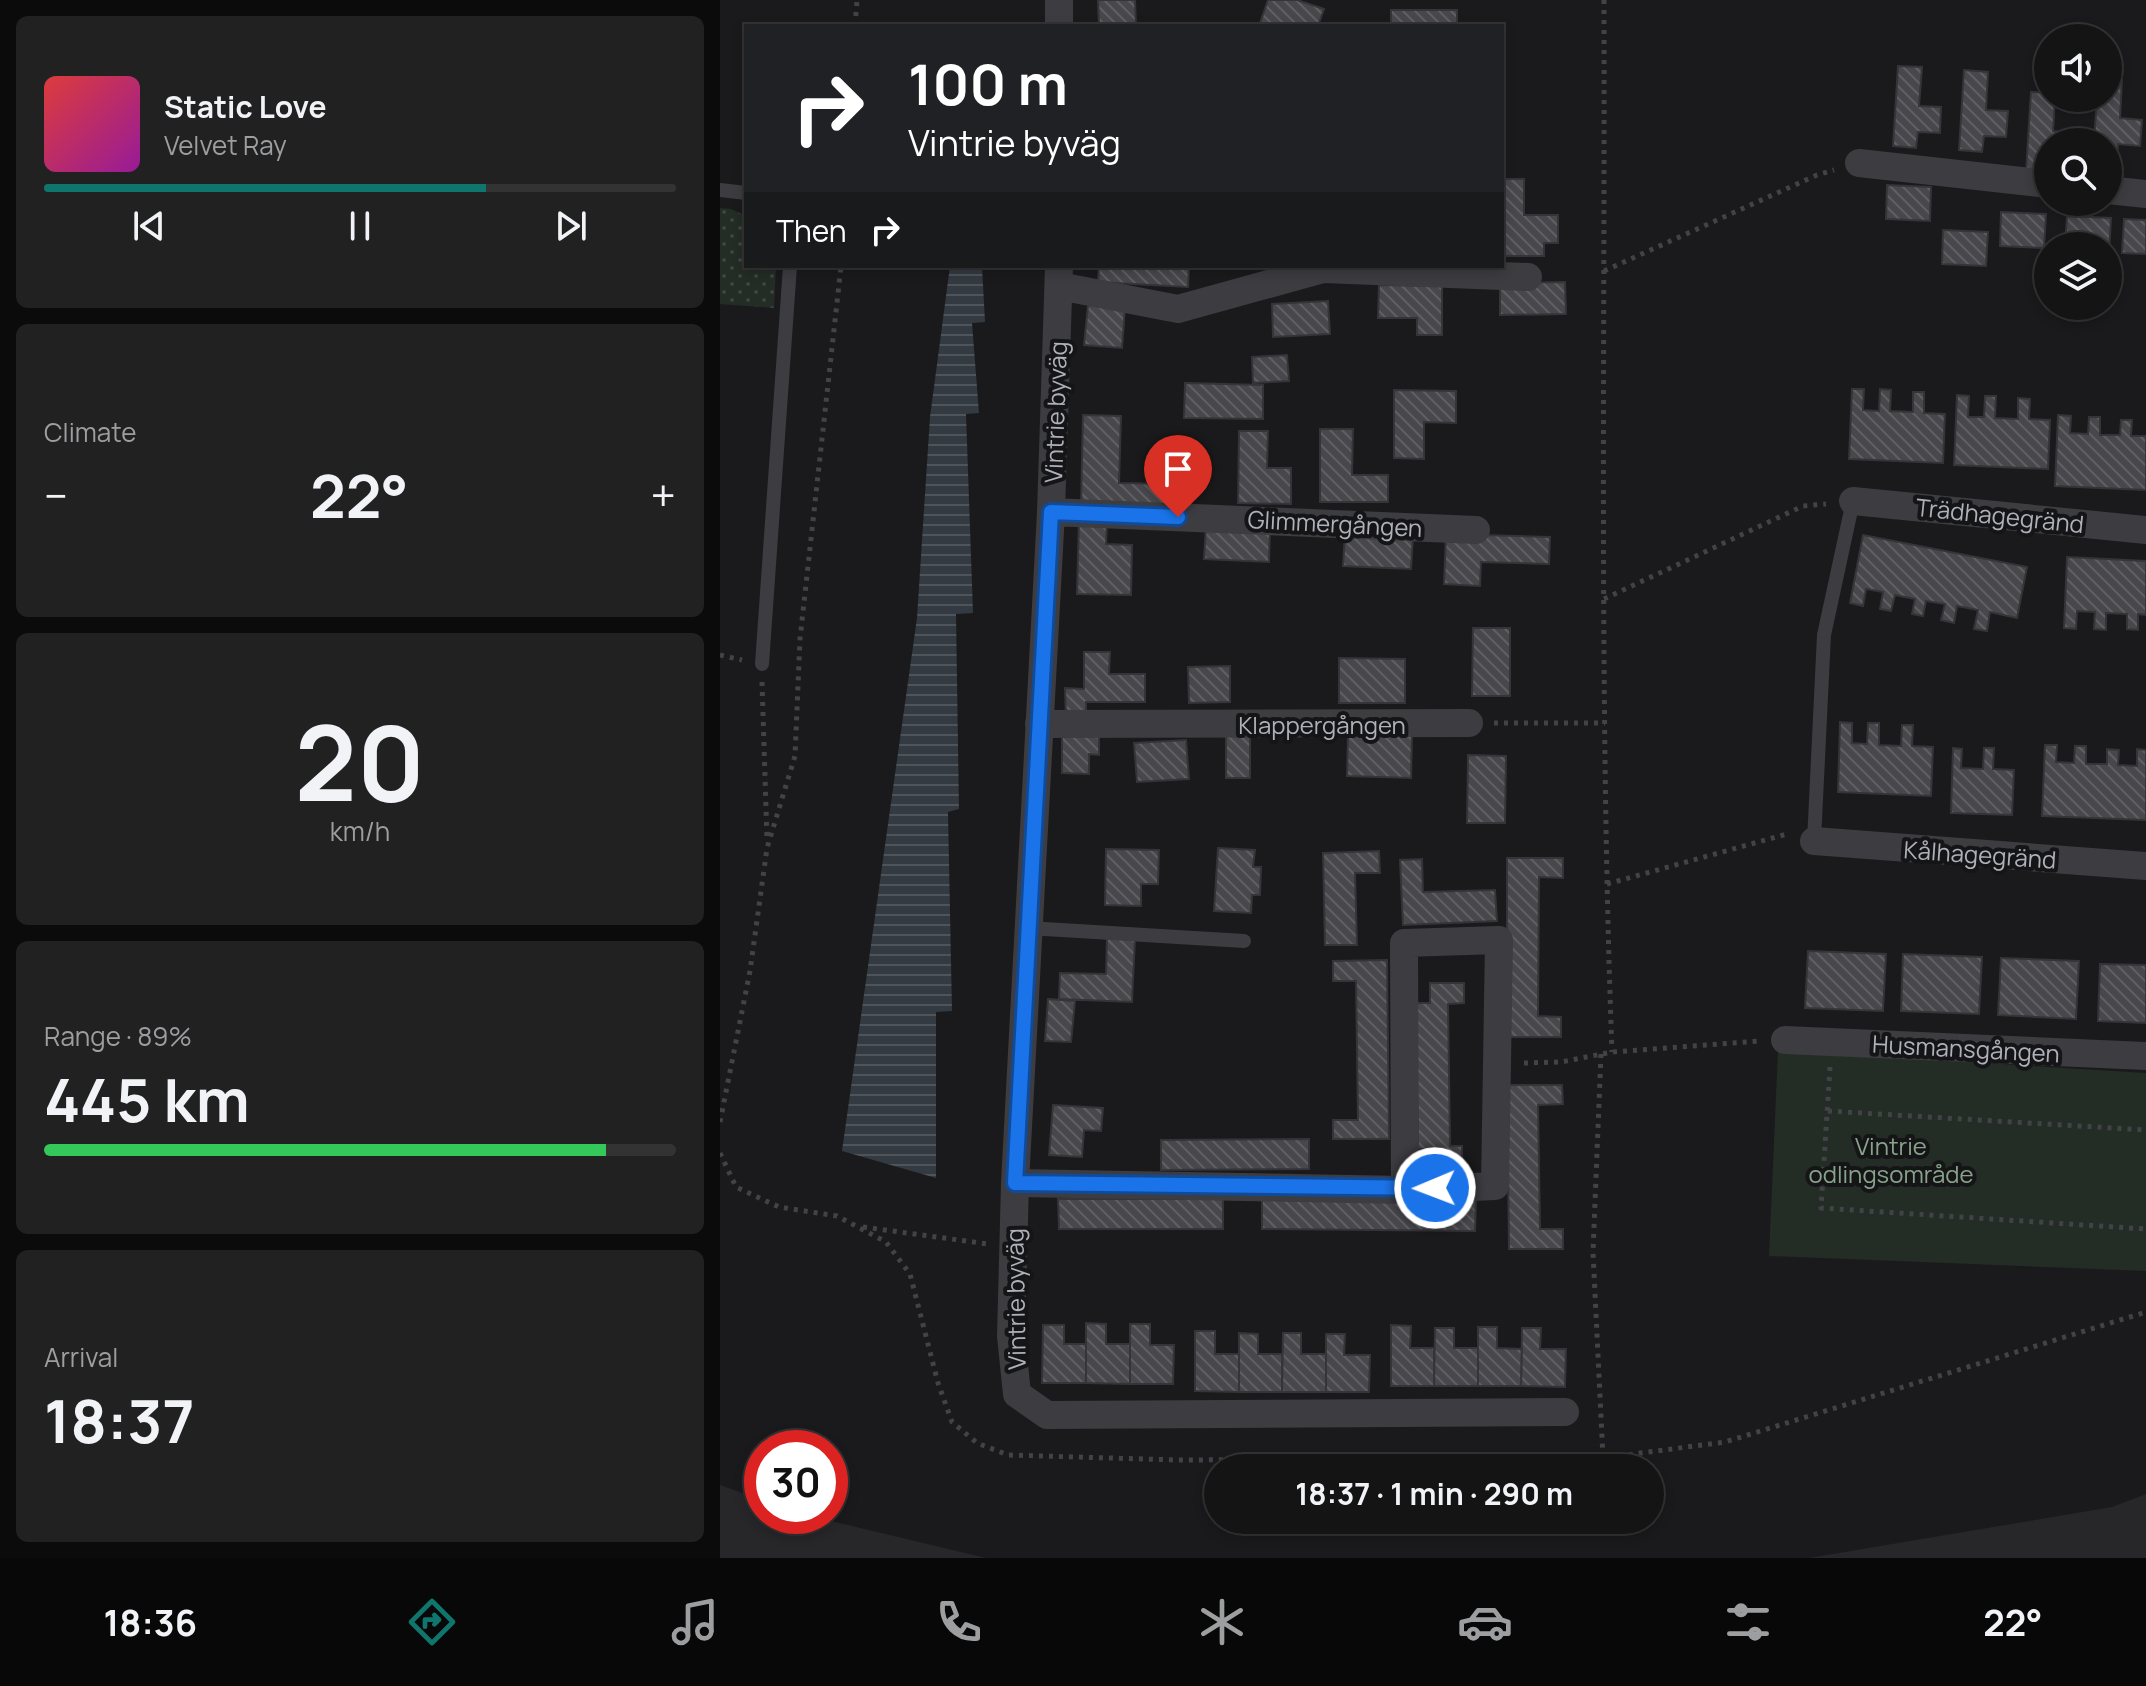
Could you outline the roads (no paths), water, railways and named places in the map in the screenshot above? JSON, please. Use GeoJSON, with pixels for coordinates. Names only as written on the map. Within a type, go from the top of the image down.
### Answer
{"type":"FeatureCollection","features":[{"type":"Feature","properties":{"kind":"street"},"geometry":{"type":"LineString","coordinates":[[1059,0],[1059,24]]}},
{"type":"Feature","properties":{"kind":"street"},"geometry":{"type":"LineString","coordinates":[[1859,163],[2034,182]]}},
{"type":"Feature","properties":{"kind":"street"},"geometry":{"type":"LineString","coordinates":[[2122,191],[2146,194]]}},
{"type":"Feature","properties":{"kind":"street"},"geometry":{"type":"LineString","coordinates":[[1059,276],[1178,309],[1323,269],[1528,277]]}},
{"type":"Feature","properties":{"kind":"street","name":"Vintrie byväg"},"geometry":{"type":"LineString","coordinates":[[1059,276],[1051,512],[1015,1183],[1011,1336],[1017,1394],[1047,1415],[1565,1412]]}},
{"type":"Feature","properties":{"kind":"street","name":"Trädhagegränd"},"geometry":{"type":"LineString","coordinates":[[1853,501],[2146,530]]}},
{"type":"Feature","properties":{"kind":"street","name":"Glimmergången"},"geometry":{"type":"LineString","coordinates":[[1051,512],[1476,530]]}},
{"type":"Feature","properties":{"kind":"street","name":"Klappergången"},"geometry":{"type":"LineString","coordinates":[[1039,724],[1469,723]]}},
{"type":"Feature","properties":{"kind":"street","name":"Kålhagegränd"},"geometry":{"type":"LineString","coordinates":[[1815,834],[2146,866]]}},
{"type":"Feature","properties":{"kind":"street"},"geometry":{"type":"LineString","coordinates":[[1015,1183],[1405,1190],[1495,1186],[1499,940],[1404,943],[1405,1190]]}},
{"type":"Feature","properties":{"kind":"street","name":"Husmansgången"},"geometry":{"type":"LineString","coordinates":[[1785,1040],[2146,1056]]}},
{"type":"Feature","properties":{"kind":"lane"},"geometry":{"type":"LineString","coordinates":[[720,190],[744,193]]}},
{"type":"Feature","properties":{"kind":"lane"},"geometry":{"type":"LineString","coordinates":[[762,664],[790,268]]}},
{"type":"Feature","properties":{"kind":"lane"},"geometry":{"type":"LineString","coordinates":[[1815,834],[1824,635],[1853,501]]}},
{"type":"Feature","properties":{"kind":"lane"},"geometry":{"type":"LineString","coordinates":[[1028,928],[1244,941]]}},
{"type":"Feature","properties":{"kind":"park label","name":"Vintrie odlingsområde"},"geometry":{"type":"Point","coordinates":[1891,1159]}}]}
